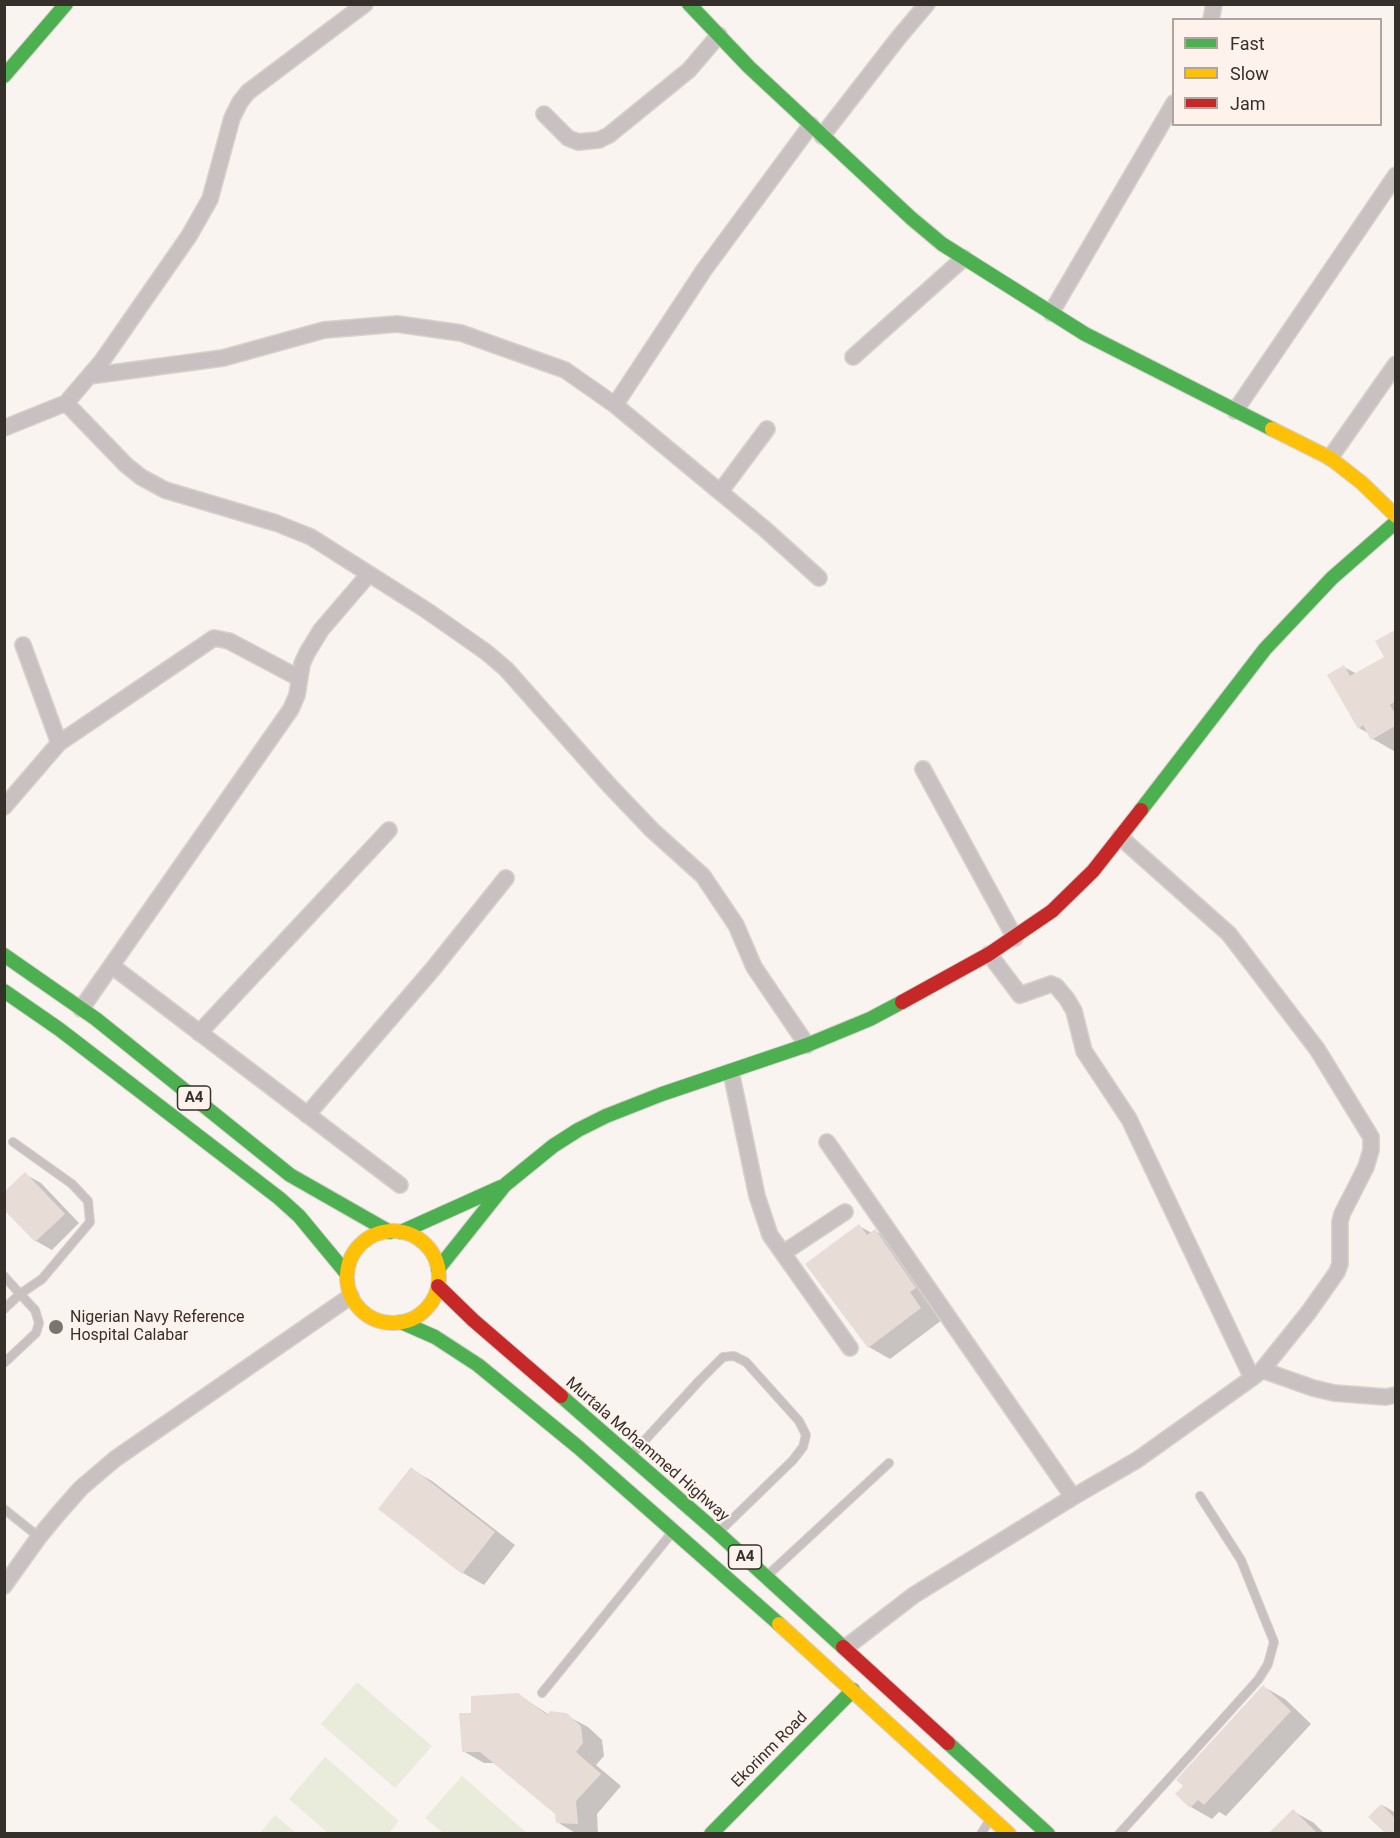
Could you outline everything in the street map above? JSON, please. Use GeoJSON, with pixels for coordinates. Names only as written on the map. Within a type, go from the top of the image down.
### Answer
{"type":"FeatureCollection","features":[{"type":"Feature","properties":{"kind":"main road"},"geometry":{"type":"LineString","coordinates":[[4,76],[66,4]]}},
{"type":"Feature","properties":{"kind":"main road"},"geometry":{"type":"LineString","coordinates":[[689,4],[811,125],[942,244],[1085,334],[1330,458],[1362,483],[1395,516]]}},
{"type":"Feature","properties":{"kind":"main road"},"geometry":{"type":"LineString","coordinates":[[438,1269],[505,1185],[553,1146],[578,1130],[606,1116],[662,1094],[807,1046],[870,1019],[989,954],[1052,911],[1093,871],[1264,650],[1332,578],[1395,522]]}},
{"type":"Feature","properties":{"kind":"main road","name":"A4"},"geometry":{"type":"LineString","coordinates":[[4,955],[81,1009],[290,1175],[396,1232],[421,1241],[429,1249],[438,1269],[438,1286]]}},
{"type":"Feature","properties":{"kind":"main road","name":"A4"},"geometry":{"type":"LineString","coordinates":[[4,991],[59,1029],[279,1198],[299,1216],[347,1274],[351,1296],[359,1308],[369,1316],[381,1322],[401,1322],[435,1337],[478,1365],[578,1447],[853,1690],[1009,1833]]}},
{"type":"Feature","properties":{"kind":"main road"},"geometry":{"type":"LineString","coordinates":[[347,1274],[354,1253],[364,1242],[376,1235],[396,1232],[505,1185]]}},
{"type":"Feature","properties":{"kind":"main road"},"geometry":{"type":"LineString","coordinates":[[401,1322],[414,1318],[425,1310],[438,1286]]}},
{"type":"Feature","properties":{"kind":"main road","name":"Murtala Mohammed Highway"},"geometry":{"type":"LineString","coordinates":[[438,1286],[473,1320],[766,1576],[1047,1833]]}},
{"type":"Feature","properties":{"kind":"main road","name":"Ekorinm Road"},"geometry":{"type":"LineString","coordinates":[[711,1833],[853,1690]]}},
{"type":"Feature","properties":{"kind":"street"},"geometry":{"type":"LineString","coordinates":[[4,428],[66,403],[102,361],[189,236],[210,199],[232,118],[248,92],[365,4]]}},
{"type":"Feature","properties":{"kind":"street"},"geometry":{"type":"LineString","coordinates":[[822,135],[927,4]]}},
{"type":"Feature","properties":{"kind":"street"},"geometry":{"type":"LineString","coordinates":[[544,114],[568,138],[578,142],[599,140],[609,135],[689,70],[719,35]]}},
{"type":"Feature","properties":{"kind":"street"},"geometry":{"type":"LineString","coordinates":[[1051,313],[1172,105]]}},
{"type":"Feature","properties":{"kind":"street"},"geometry":{"type":"LineString","coordinates":[[615,405],[704,270],[811,125]]}},
{"type":"Feature","properties":{"kind":"street"},"geometry":{"type":"LineString","coordinates":[[1235,411],[1395,175]]}},
{"type":"Feature","properties":{"kind":"street"},"geometry":{"type":"LineString","coordinates":[[853,357],[964,258]]}},
{"type":"Feature","properties":{"kind":"street"},"geometry":{"type":"LineString","coordinates":[[89,376],[222,358],[324,330],[397,324],[461,333],[565,370],[615,405],[819,578]]}},
{"type":"Feature","properties":{"kind":"street"},"geometry":{"type":"LineString","coordinates":[[1330,458],[1395,364]]}},
{"type":"Feature","properties":{"kind":"street"},"geometry":{"type":"LineString","coordinates":[[66,403],[126,465],[141,477],[165,490],[311,537],[466,636],[506,669],[609,785],[652,830],[703,876],[735,925],[754,967],[807,1046]]}},
{"type":"Feature","properties":{"kind":"street"},"geometry":{"type":"LineString","coordinates":[[720,492],[767,429]]}},
{"type":"Feature","properties":{"kind":"street"},"geometry":{"type":"LineString","coordinates":[[81,1009],[291,709],[297,695],[302,664],[321,630],[369,574]]}},
{"type":"Feature","properties":{"kind":"street"},"geometry":{"type":"LineString","coordinates":[[4,807],[59,743],[214,638],[229,641],[299,678]]}},
{"type":"Feature","properties":{"kind":"street"},"geometry":{"type":"LineString","coordinates":[[23,645],[59,743]]}},
{"type":"Feature","properties":{"kind":"street"},"geometry":{"type":"LineString","coordinates":[[923,769],[1015,938]]}},
{"type":"Feature","properties":{"kind":"street"},"geometry":{"type":"LineString","coordinates":[[199,1033],[389,830]]}},
{"type":"Feature","properties":{"kind":"street"},"geometry":{"type":"LineString","coordinates":[[845,1648],[914,1595],[1073,1497],[1137,1461],[1257,1374],[1308,1313],[1337,1272],[1340,1264],[1340,1222],[1370,1158],[1371,1137],[1317,1049],[1229,934],[1120,837]]}},
{"type":"Feature","properties":{"kind":"street"},"geometry":{"type":"LineString","coordinates":[[307,1115],[432,970],[506,878]]}},
{"type":"Feature","properties":{"kind":"street"},"geometry":{"type":"LineString","coordinates":[[989,954],[1020,995],[1051,984],[1056,986],[1067,999],[1074,1011],[1084,1051],[1129,1119],[1257,1374],[1334,1393],[1386,1398],[1395,1395]]}},
{"type":"Feature","properties":{"kind":"street"},"geometry":{"type":"LineString","coordinates":[[112,966],[400,1185]]}},
{"type":"Feature","properties":{"kind":"street"},"geometry":{"type":"LineString","coordinates":[[731,1072],[757,1196],[770,1235],[850,1348]]}},
{"type":"Feature","properties":{"kind":"street"},"geometry":{"type":"LineString","coordinates":[[827,1142],[1073,1497]]}},
{"type":"Feature","properties":{"kind":"street"},"geometry":{"type":"LineString","coordinates":[[783,1254],[845,1212]]}},
{"type":"Feature","properties":{"kind":"street"},"geometry":{"type":"LineString","coordinates":[[4,1586],[39,1537],[81,1488],[115,1460],[351,1296]]}},
{"type":"Feature","properties":{"kind":"lane"},"geometry":{"type":"LineString","coordinates":[[4,1309],[20,1294],[42,1279],[90,1222],[88,1201],[72,1184],[13,1142]]}},
{"type":"Feature","properties":{"kind":"lane"},"geometry":{"type":"LineString","coordinates":[[4,1276],[35,1310],[39,1323],[36,1333],[4,1363]]}},
{"type":"Feature","properties":{"kind":"lane"},"geometry":{"type":"LineString","coordinates":[[629,1457],[723,1357],[734,1356],[746,1362],[799,1420],[806,1435],[803,1447],[793,1460],[718,1533]]}},
{"type":"Feature","properties":{"kind":"lane"},"geometry":{"type":"LineString","coordinates":[[766,1576],[888,1463]]}},
{"type":"Feature","properties":{"kind":"lane"},"geometry":{"type":"LineString","coordinates":[[1119,1833],[1258,1680],[1268,1664],[1274,1642],[1241,1560],[1200,1496]]}},
{"type":"Feature","properties":{"kind":"lane"},"geometry":{"type":"LineString","coordinates":[[4,1509],[39,1537]]}},
{"type":"Feature","properties":{"kind":"lane"},"geometry":{"type":"LineString","coordinates":[[542,1693],[673,1531]]}},
{"type":"Feature","properties":{"kind":"lane"},"geometry":{"type":"LineString","coordinates":[[981,1833],[992,1817]]}},
{"type":"Feature","properties":{"kind":"green space"},"geometry":{"type":"Polygon","coordinates":[[[357,1682],[432,1746],[395,1788],[321,1724],[357,1682]]]}},
{"type":"Feature","properties":{"kind":"green space"},"geometry":{"type":"Polygon","coordinates":[[[325,1757],[399,1821],[389,1833],[328,1833],[289,1799],[325,1757]]]}},
{"type":"Feature","properties":{"kind":"green space"},"geometry":{"type":"Polygon","coordinates":[[[462,1776],[527,1833],[443,1833],[425,1818],[462,1776]]]}},
{"type":"Feature","properties":{"kind":"green space"},"geometry":{"type":"Polygon","coordinates":[[[275,1815],[296,1833],[260,1833],[275,1815]]]}},
{"type":"Feature","properties":{"kind":"building"},"geometry":{"type":"Polygon","coordinates":[[[1395,630],[1395,701],[1390,705],[1395,714],[1395,726],[1371,740],[1363,725],[1358,729],[1327,675],[1344,665],[1350,676],[1384,657],[1375,641],[1395,630]]]}},
{"type":"Feature","properties":{"kind":"building"},"geometry":{"type":"Polygon","coordinates":[[[25,1172],[65,1214],[35,1242],[4,1210],[4,1192],[25,1172]]]}},
{"type":"Feature","properties":{"kind":"building"},"geometry":{"type":"Polygon","coordinates":[[[859,1224],[867,1235],[875,1229],[916,1288],[910,1292],[921,1308],[868,1348],[805,1264],[859,1224]]]}},
{"type":"Feature","properties":{"kind":"building"},"geometry":{"type":"Polygon","coordinates":[[[411,1467],[495,1532],[462,1574],[378,1509],[411,1467]]]}},
{"type":"Feature","properties":{"kind":"building"},"geometry":{"type":"Polygon","coordinates":[[[1263,1685],[1291,1711],[1204,1805],[1198,1800],[1190,1808],[1175,1794],[1183,1786],[1176,1780],[1263,1685]]]}},
{"type":"Feature","properties":{"kind":"building"},"geometry":{"type":"Polygon","coordinates":[[[518,1693],[547,1715],[550,1711],[567,1713],[581,1726],[583,1743],[576,1752],[601,1774],[576,1801],[578,1824],[556,1823],[555,1814],[480,1752],[462,1752],[459,1713],[471,1713],[471,1696],[518,1693]]]}},
{"type":"Feature","properties":{"kind":"building"},"geometry":{"type":"Polygon","coordinates":[[[1381,1804],[1395,1818],[1395,1833],[1385,1833],[1368,1817],[1381,1804]]]}},
{"type":"Feature","properties":{"kind":"building"},"geometry":{"type":"Polygon","coordinates":[[[1293,1809],[1317,1833],[1269,1833],[1293,1809]]]}},
{"type":"Feature","properties":{"kind":"traffic: fast"},"geometry":{"type":"LineString","coordinates":[[4,76],[66,4]]}},
{"type":"Feature","properties":{"kind":"traffic: fast"},"geometry":{"type":"LineString","coordinates":[[689,4],[749,67],[942,244],[1085,334],[1272,429]]}},
{"type":"Feature","properties":{"kind":"traffic: fast"},"geometry":{"type":"LineString","coordinates":[[1141,810],[1265,649],[1332,578],[1396,522]]}},
{"type":"Feature","properties":{"kind":"traffic: fast"},"geometry":{"type":"LineString","coordinates":[[4,955],[96,1019],[290,1175],[390,1232]]}},
{"type":"Feature","properties":{"kind":"traffic: fast"},"geometry":{"type":"LineString","coordinates":[[4,991],[59,1029],[279,1198],[299,1216],[347,1274]]}},
{"type":"Feature","properties":{"kind":"traffic: fast"},"geometry":{"type":"LineString","coordinates":[[438,1269],[505,1185],[553,1146],[578,1130],[606,1116],[662,1094],[807,1045],[870,1019],[902,1002]]}},
{"type":"Feature","properties":{"kind":"traffic: fast"},"geometry":{"type":"LineString","coordinates":[[401,1232],[501,1187]]}},
{"type":"Feature","properties":{"kind":"traffic: fast"},"geometry":{"type":"LineString","coordinates":[[401,1322],[435,1337],[478,1365],[578,1447],[779,1624]]}},
{"type":"Feature","properties":{"kind":"traffic: fast"},"geometry":{"type":"LineString","coordinates":[[561,1396],[718,1533],[843,1647]]}},
{"type":"Feature","properties":{"kind":"traffic: fast"},"geometry":{"type":"LineString","coordinates":[[711,1834],[853,1690]]}},
{"type":"Feature","properties":{"kind":"traffic: fast"},"geometry":{"type":"LineString","coordinates":[[948,1743],[1048,1834]]}},
{"type":"Feature","properties":{"kind":"traffic: slow"},"geometry":{"type":"LineString","coordinates":[[1272,429],[1330,458],[1362,483],[1396,516]]}},
{"type":"Feature","properties":{"kind":"traffic: slow"},"geometry":{"type":"LineString","coordinates":[[393,1231],[410,1235],[425,1245],[435,1260],[439,1277],[435,1294],[425,1309],[410,1319],[393,1323],[376,1319],[361,1309],[351,1294],[347,1277],[351,1260],[361,1245],[376,1235],[393,1231]]}},
{"type":"Feature","properties":{"kind":"traffic: slow"},"geometry":{"type":"LineString","coordinates":[[779,1624],[1009,1834]]}},
{"type":"Feature","properties":{"kind":"traffic: jam"},"geometry":{"type":"LineString","coordinates":[[902,1002],[989,954],[1052,911],[1093,871],[1141,810]]}},
{"type":"Feature","properties":{"kind":"traffic: jam"},"geometry":{"type":"LineString","coordinates":[[438,1286],[473,1320],[561,1396]]}},
{"type":"Feature","properties":{"kind":"traffic: jam"},"geometry":{"type":"LineString","coordinates":[[843,1647],[948,1743]]}},
{"type":"Feature","properties":{"kind":"place","name":"Nigerian Navy Reference Hospital Calabar"},"geometry":{"type":"Point","coordinates":[56,1327]}}]}
